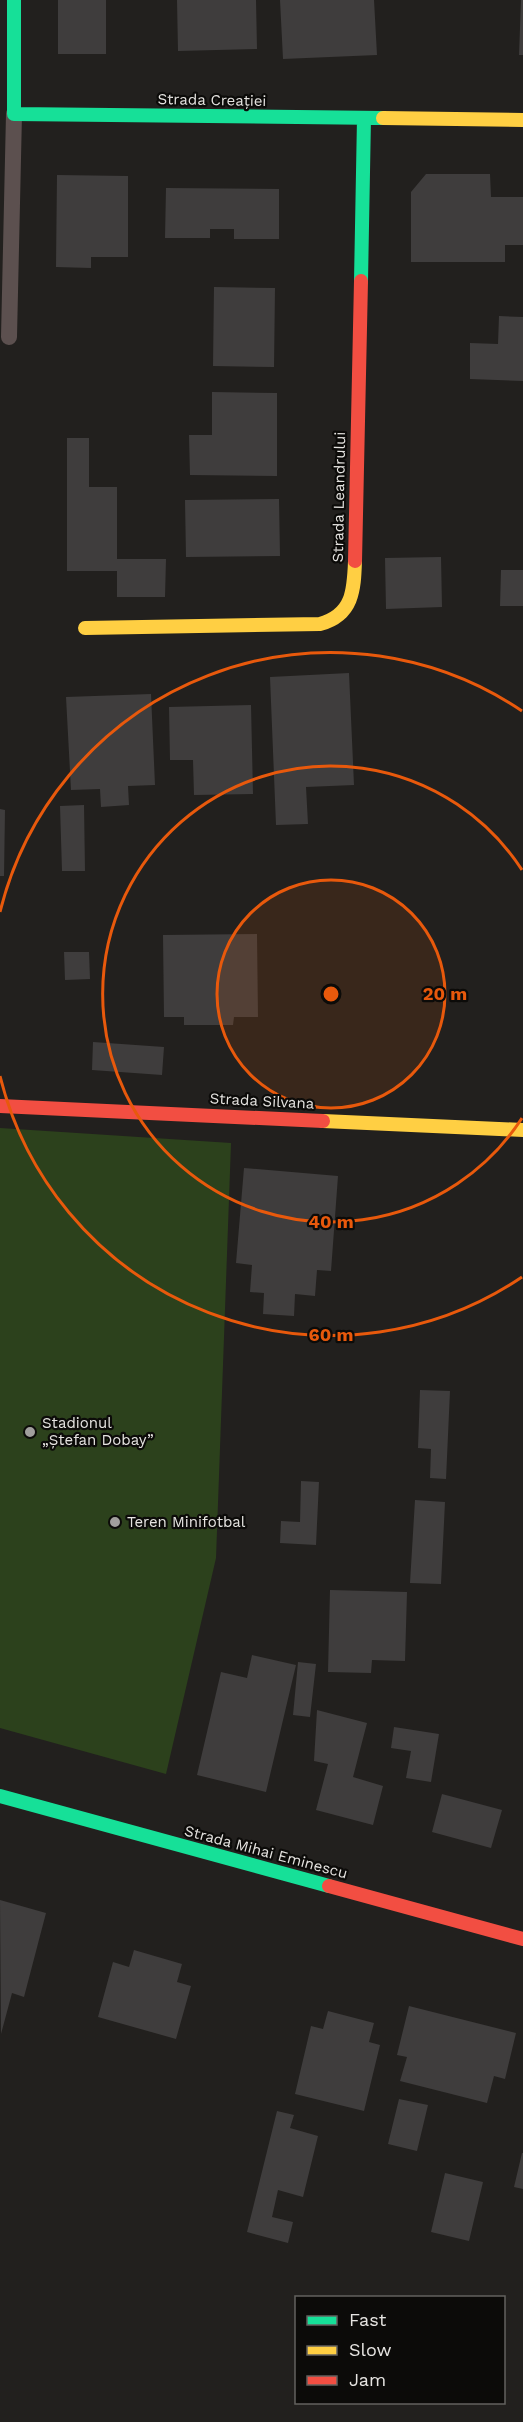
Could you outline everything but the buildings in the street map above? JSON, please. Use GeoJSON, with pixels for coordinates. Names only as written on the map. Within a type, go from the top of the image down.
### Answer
{"type":"FeatureCollection","features":[{"type":"Feature","properties":{"kind":"street"},"geometry":{"type":"LineString","coordinates":[[14,0],[14,114]]}},
{"type":"Feature","properties":{"kind":"street","name":"Strada Creației"},"geometry":{"type":"LineString","coordinates":[[14,114],[523,120]]}},
{"type":"Feature","properties":{"kind":"street","name":"Strada Leandrului"},"geometry":{"type":"LineString","coordinates":[[85,628],[311,625],[329,623],[346,610],[354,590],[364,118]]}},
{"type":"Feature","properties":{"kind":"street","name":"Strada Silvana"},"geometry":{"type":"LineString","coordinates":[[0,1106],[523,1130]]}},
{"type":"Feature","properties":{"kind":"street","name":"Strada Mihai Eminescu"},"geometry":{"type":"LineString","coordinates":[[0,1796],[523,1940]]}},
{"type":"Feature","properties":{"kind":"lane"},"geometry":{"type":"LineString","coordinates":[[9,337],[14,114]]}},
{"type":"Feature","properties":{"kind":"green space"},"geometry":{"type":"Polygon","coordinates":[[[0,1128],[231,1143],[216,1558],[166,1774],[0,1728],[0,1128]]]}},
{"type":"Feature","properties":{"kind":"traffic: fast"},"geometry":{"type":"LineString","coordinates":[[14,0],[14,114],[383,118]]}},
{"type":"Feature","properties":{"kind":"traffic: fast"},"geometry":{"type":"LineString","coordinates":[[361,281],[364,118]]}},
{"type":"Feature","properties":{"kind":"traffic: fast"},"geometry":{"type":"LineString","coordinates":[[0,1796],[329,1886]]}},
{"type":"Feature","properties":{"kind":"traffic: slow"},"geometry":{"type":"LineString","coordinates":[[383,118],[523,120]]}},
{"type":"Feature","properties":{"kind":"traffic: slow"},"geometry":{"type":"LineString","coordinates":[[85,628],[320,624],[339,614],[350,600],[355,561]]}},
{"type":"Feature","properties":{"kind":"traffic: slow"},"geometry":{"type":"LineString","coordinates":[[323,1121],[523,1130]]}},
{"type":"Feature","properties":{"kind":"traffic: jam"},"geometry":{"type":"LineString","coordinates":[[355,561],[361,281]]}},
{"type":"Feature","properties":{"kind":"traffic: jam"},"geometry":{"type":"LineString","coordinates":[[0,1106],[323,1121]]}},
{"type":"Feature","properties":{"kind":"traffic: jam"},"geometry":{"type":"LineString","coordinates":[[329,1886],[523,1939]]}},
{"type":"Feature","properties":{"kind":"place","name":"Stadionul „Ștefan Dobay”"},"geometry":{"type":"Point","coordinates":[30,1432]}},
{"type":"Feature","properties":{"kind":"place","name":"Teren Minifotbal"},"geometry":{"type":"Point","coordinates":[115,1522]}}]}
